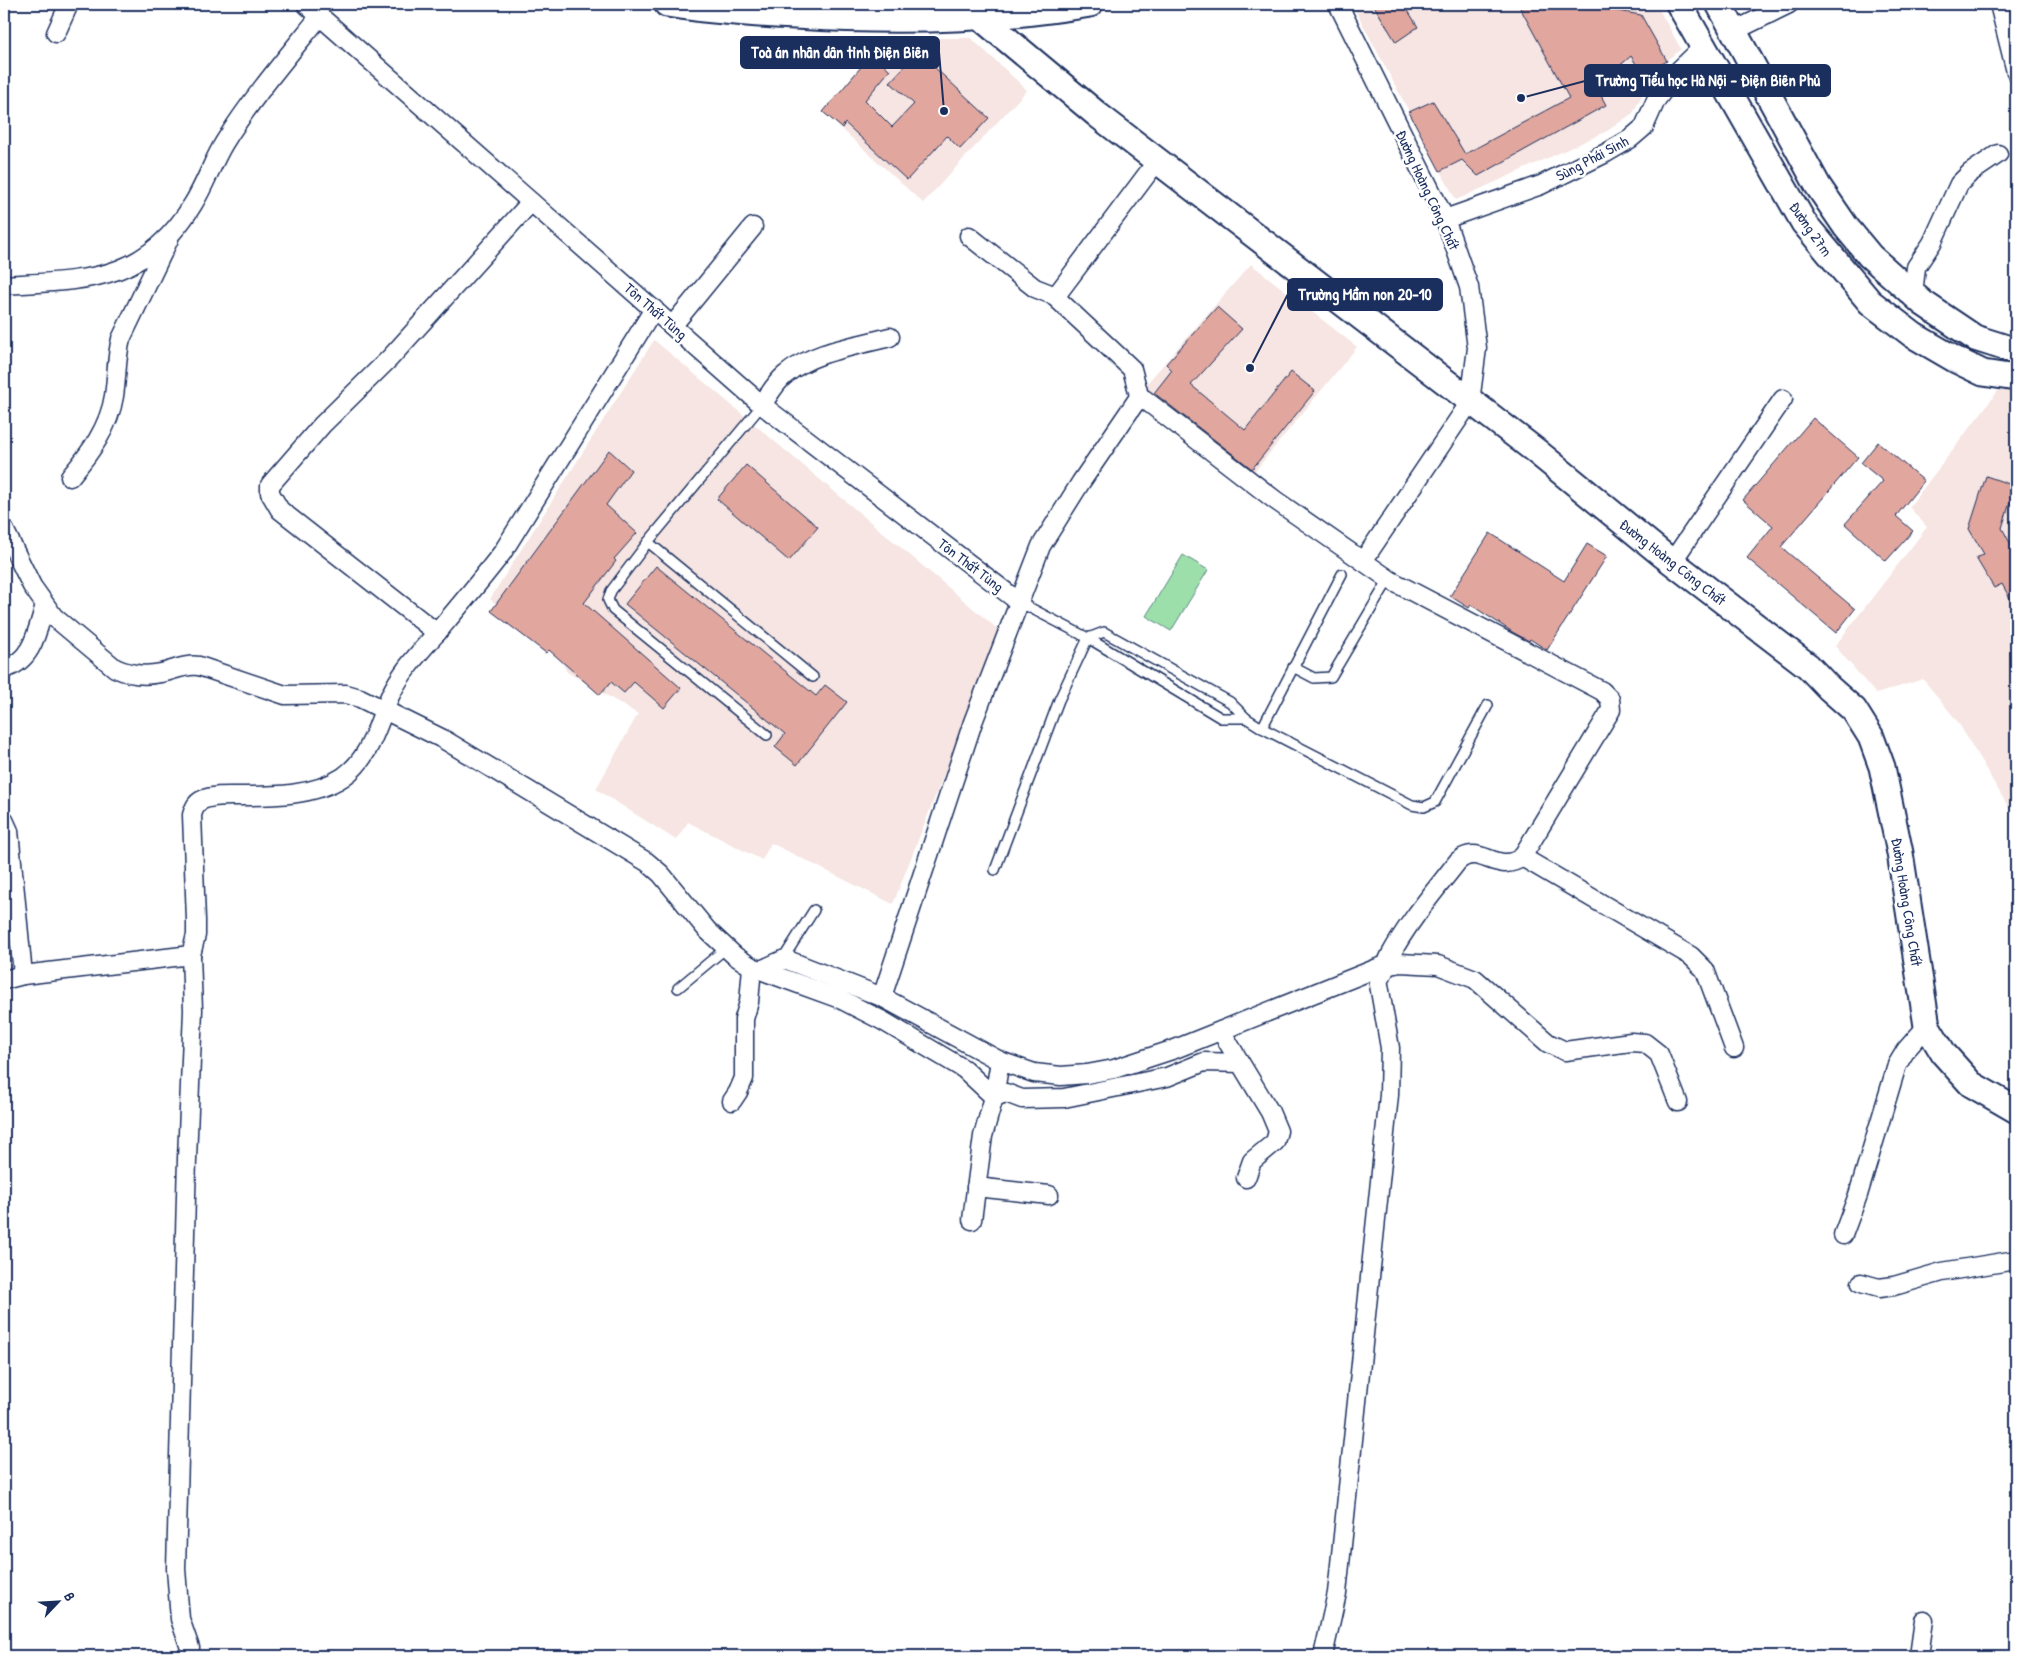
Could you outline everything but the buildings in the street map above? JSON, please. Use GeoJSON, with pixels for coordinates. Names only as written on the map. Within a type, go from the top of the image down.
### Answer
{"type":"FeatureCollection","features":[{"type":"Feature","properties":{"kind":"street"},"geometry":{"type":"LineString","coordinates":[[56,33],[69,4]]}},
{"type":"Feature","properties":{"kind":"street","name":"Tôn Thất Tùng"},"geometry":{"type":"LineString","coordinates":[[306,4],[762,405],[1020,602]]}},
{"type":"Feature","properties":{"kind":"street"},"geometry":{"type":"LineString","coordinates":[[667,4],[736,13],[840,19],[980,17],[1090,4]]}},
{"type":"Feature","properties":{"kind":"street","name":"Đường Hoàng Công Chất"},"geometry":{"type":"LineString","coordinates":[[1338,4],[1444,219],[1469,287],[1477,348],[1470,402],[1536,452],[1672,562],[1808,666],[1854,710],[1870,737],[1882,767],[1900,853],[1927,1026],[1944,1054],[1971,1084],[2016,1110]]}},
{"type":"Feature","properties":{"kind":"street","name":"Đường 27m"},"geometry":{"type":"LineString","coordinates":[[1679,4],[1702,48],[1804,223],[1870,302],[1913,336],[1956,360],[1983,372],[2016,378]]}},
{"type":"Feature","properties":{"kind":"street","name":"Đường 27m"},"geometry":{"type":"LineString","coordinates":[[1719,4],[1818,186],[1870,256],[1913,295],[1975,338],[2016,351]]}},
{"type":"Feature","properties":{"kind":"street"},"geometry":{"type":"LineString","coordinates":[[1702,48],[1789,4]]}},
{"type":"Feature","properties":{"kind":"street"},"geometry":{"type":"LineString","coordinates":[[1999,4],[2016,72]]}},
{"type":"Feature","properties":{"kind":"street"},"geometry":{"type":"LineString","coordinates":[[70,477],[103,432],[114,395],[121,339],[173,232],[192,205],[223,145],[248,107],[320,16]]}},
{"type":"Feature","properties":{"kind":"street"},"geometry":{"type":"LineString","coordinates":[[980,17],[1157,161],[1470,402],[1363,561]]}},
{"type":"Feature","properties":{"kind":"street","name":"Sùng Phái Sinh"},"geometry":{"type":"LineString","coordinates":[[1444,219],[1540,184],[1606,153],[1630,139],[1644,127],[1656,100],[1677,72],[1702,48]]}},
{"type":"Feature","properties":{"kind":"street"},"geometry":{"type":"LineString","coordinates":[[1913,295],[1916,267],[1932,243],[1959,184],[1970,173],[1998,154]]}},
{"type":"Feature","properties":{"kind":"street"},"geometry":{"type":"LineString","coordinates":[[1055,297],[1157,161]]}},
{"type":"Feature","properties":{"kind":"street"},"geometry":{"type":"LineString","coordinates":[[437,633],[280,510],[270,493],[270,485],[322,425],[390,358],[531,202]]}},
{"type":"Feature","properties":{"kind":"street"},"geometry":{"type":"LineString","coordinates":[[673,325],[753,227]]}},
{"type":"Feature","properties":{"kind":"street"},"geometry":{"type":"LineString","coordinates":[[4,285],[89,279],[109,274],[155,249],[173,232]]}},
{"type":"Feature","properties":{"kind":"street"},"geometry":{"type":"LineString","coordinates":[[969,236],[1035,288],[1055,297],[1132,369],[1140,399]]}},
{"type":"Feature","properties":{"kind":"street"},"geometry":{"type":"LineString","coordinates":[[190,1648],[180,1619],[177,1602],[176,1569],[193,1010],[191,955],[196,935],[192,815],[195,806],[200,800],[211,797],[278,795],[329,784],[343,777],[360,761],[368,750],[396,683],[502,553],[654,309]]}},
{"type":"Feature","properties":{"kind":"street"},"geometry":{"type":"LineString","coordinates":[[762,405],[776,384],[798,366],[841,350],[890,337]]}},
{"type":"Feature","properties":{"kind":"street"},"geometry":{"type":"LineString","coordinates":[[882,997],[974,722],[1041,546],[1135,401],[1144,399],[1275,500],[1389,579],[1602,691],[1610,699],[1611,710],[1522,857],[1514,862],[1504,864],[1473,854],[1465,855],[1421,909],[1386,966],[1384,975],[1378,979],[1390,1048],[1389,1095],[1337,1594],[1323,1656]]}},
{"type":"Feature","properties":{"kind":"street"},"geometry":{"type":"LineString","coordinates":[[1672,562],[1783,399]]}},
{"type":"Feature","properties":{"kind":"street"},"geometry":{"type":"LineString","coordinates":[[4,529],[32,586],[54,617],[116,668],[127,673],[162,673],[190,665],[199,666],[285,696],[346,694],[385,709],[443,738],[647,862],[661,874],[724,949],[756,969],[840,999],[867,1013],[964,1069],[994,1097]]}},
{"type":"Feature","properties":{"kind":"street"},"geometry":{"type":"LineString","coordinates":[[4,670],[22,660],[33,646],[45,605]]}},
{"type":"Feature","properties":{"kind":"street"},"geometry":{"type":"LineString","coordinates":[[4,820],[9,831],[23,975]]}},
{"type":"Feature","properties":{"kind":"street"},"geometry":{"type":"LineString","coordinates":[[1522,857],[1691,956],[1705,970],[1734,1048]]}},
{"type":"Feature","properties":{"kind":"street"},"geometry":{"type":"LineString","coordinates":[[4,980],[23,975],[191,955]]}},
{"type":"Feature","properties":{"kind":"street"},"geometry":{"type":"LineString","coordinates":[[756,969],[783,959],[882,997],[1000,1061],[1034,1074],[1061,1076],[1114,1069],[1221,1031],[1386,966],[1400,963],[1438,965],[1475,979],[1548,1043],[1565,1051],[1631,1042],[1645,1043],[1659,1054],[1678,1102]]}},
{"type":"Feature","properties":{"kind":"street"},"geometry":{"type":"LineString","coordinates":[[732,1101],[744,1078],[744,1019],[756,969]]}},
{"type":"Feature","properties":{"kind":"street"},"geometry":{"type":"LineString","coordinates":[[1842,1235],[1858,1195],[1897,1065],[1906,1050],[1927,1026]]}},
{"type":"Feature","properties":{"kind":"street"},"geometry":{"type":"LineString","coordinates":[[1221,1031],[1273,1118],[1278,1131],[1275,1142],[1252,1162],[1246,1178]]}},
{"type":"Feature","properties":{"kind":"street"},"geometry":{"type":"LineString","coordinates":[[972,1220],[983,1136],[994,1097],[1000,1061]]}},
{"type":"Feature","properties":{"kind":"street"},"geometry":{"type":"LineString","coordinates":[[994,1097],[1006,1093],[1022,1099],[1064,1098],[1167,1077],[1204,1062],[1240,1063]]}},
{"type":"Feature","properties":{"kind":"street"},"geometry":{"type":"LineString","coordinates":[[976,1187],[1049,1195]]}},
{"type":"Feature","properties":{"kind":"street"},"geometry":{"type":"LineString","coordinates":[[1861,1283],[1879,1288],[1894,1286],[1942,1272],[2016,1260]]}},
{"type":"Feature","properties":{"kind":"street"},"geometry":{"type":"LineString","coordinates":[[1919,1656],[1924,1620]]}},
{"type":"Feature","properties":{"kind":"lane"},"geometry":{"type":"LineString","coordinates":[[762,405],[648,542],[610,591],[608,600],[613,610],[767,735]]}},
{"type":"Feature","properties":{"kind":"lane"},"geometry":{"type":"LineString","coordinates":[[648,542],[813,676]]}},
{"type":"Feature","properties":{"kind":"lane"},"geometry":{"type":"LineString","coordinates":[[1262,728],[1342,574]]}},
{"type":"Feature","properties":{"kind":"lane"},"geometry":{"type":"LineString","coordinates":[[1292,667],[1314,678],[1331,677],[1389,579]]}},
{"type":"Feature","properties":{"kind":"lane"},"geometry":{"type":"LineString","coordinates":[[1020,602],[1088,638],[1221,718],[1246,718]]}},
{"type":"Feature","properties":{"kind":"lane"},"geometry":{"type":"LineString","coordinates":[[995,870],[1060,700],[1088,638],[1104,632],[1230,702],[1246,718],[1262,728],[1412,805],[1424,807],[1435,802],[1488,705]]}},
{"type":"Feature","properties":{"kind":"lane"},"geometry":{"type":"LineString","coordinates":[[783,959],[814,910]]}},
{"type":"Feature","properties":{"kind":"lane"},"geometry":{"type":"LineString","coordinates":[[678,988],[724,949]]}},
{"type":"Feature","properties":{"kind":"shaded area"},"geometry":{"type":"Polygon","coordinates":[[[1352,4],[1656,4],[1681,49],[1661,65],[1648,83],[1633,113],[1607,131],[1456,200],[1352,4]]]}},
{"type":"Feature","properties":{"kind":"shaded area"},"geometry":{"type":"Polygon","coordinates":[[[885,38],[971,38],[1027,90],[923,203],[823,112],[885,38]]]}},
{"type":"Feature","properties":{"kind":"shaded area"},"geometry":{"type":"Polygon","coordinates":[[[1251,264],[1357,347],[1250,477],[1142,389],[1251,264]]]}},
{"type":"Feature","properties":{"kind":"shaded area"},"geometry":{"type":"Polygon","coordinates":[[[654,340],[1000,631],[893,904],[771,843],[762,860],[688,822],[676,840],[596,789],[638,714],[567,672],[562,662],[490,599],[654,340]]]}},
{"type":"Feature","properties":{"kind":"shaded area"},"geometry":{"type":"Polygon","coordinates":[[[2016,390],[2016,820],[1958,722],[1923,679],[1876,694],[1835,646],[1927,527],[1909,507],[1998,391],[2016,390]]]}},
{"type":"Feature","properties":{"kind":"green space"},"geometry":{"type":"Polygon","coordinates":[[[1183,555],[1208,570],[1171,631],[1146,616],[1183,555]]]}},
{"type":"Feature","properties":{"kind":"place","name":"Trường Tiểu học Hà Nội - Điện Biên Phủ"},"geometry":{"type":"Point","coordinates":[1521,98]}},
{"type":"Feature","properties":{"kind":"place","name":"Toà án nhân dân tỉnh Điện Biên"},"geometry":{"type":"Point","coordinates":[944,111]}},
{"type":"Feature","properties":{"kind":"place","name":"Trường Mầm non 20-10"},"geometry":{"type":"Point","coordinates":[1250,368]}}]}
